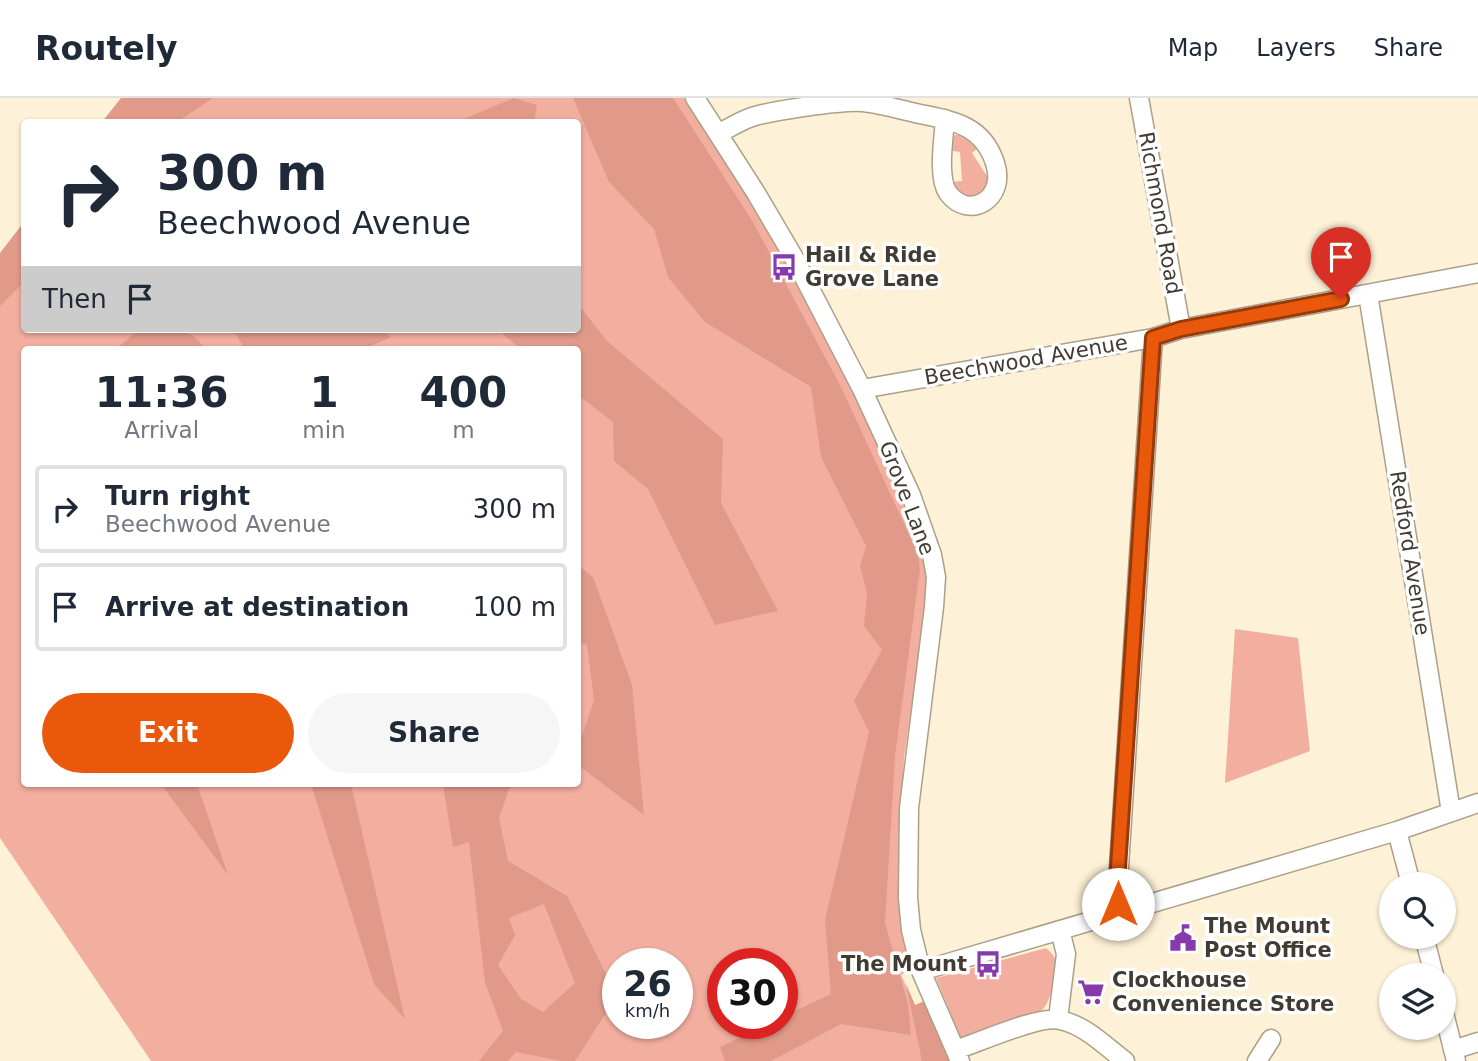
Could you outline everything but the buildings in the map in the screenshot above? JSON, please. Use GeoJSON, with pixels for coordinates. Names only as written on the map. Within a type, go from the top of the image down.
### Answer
{"type":"FeatureCollection","features":[{"type":"Feature","properties":{"kind":"street","name":"Grove Lane"},"geometry":{"type":"LineString","coordinates":[[695,98],[793,256],[862,389],[911,495],[932,555],[936,577],[933,620],[909,808],[908,898],[911,930],[921,971],[957,1056]]}},
{"type":"Feature","properties":{"kind":"street","name":"Richmond Road"},"geometry":{"type":"LineString","coordinates":[[1139,98],[1181,329]]}},
{"type":"Feature","properties":{"kind":"street"},"geometry":{"type":"LineString","coordinates":[[718,134],[753,117],[811,106],[861,101],[945,119],[977,132],[990,148],[998,172],[998,187],[992,197],[978,205],[961,203],[947,192],[942,166],[945,119]]}},
{"type":"Feature","properties":{"kind":"street","name":"Beechwood Avenue"},"geometry":{"type":"LineString","coordinates":[[862,389],[1153,338],[1181,329],[1478,273]]}},
{"type":"Feature","properties":{"kind":"street","name":"Redford Avenue"},"geometry":{"type":"LineString","coordinates":[[1368,293],[1451,812]]}},
{"type":"Feature","properties":{"kind":"street"},"geometry":{"type":"LineString","coordinates":[[1121,913],[1116,898],[1153,338]]}},
{"type":"Feature","properties":{"kind":"street"},"geometry":{"type":"LineString","coordinates":[[921,971],[1397,831],[1478,803]]}},
{"type":"Feature","properties":{"kind":"street"},"geometry":{"type":"LineString","coordinates":[[1397,831],[1408,872]]}},
{"type":"Feature","properties":{"kind":"street"},"geometry":{"type":"LineString","coordinates":[[1058,1019],[1066,954],[1060,930]]}},
{"type":"Feature","properties":{"kind":"street"},"geometry":{"type":"LineString","coordinates":[[957,1056],[1037,1022],[1058,1019],[1080,1027],[1125,1061]]}},
{"type":"Feature","properties":{"kind":"street"},"geometry":{"type":"LineString","coordinates":[[1256,1061],[1271,1039]]}},
{"type":"Feature","properties":{"kind":"street"},"geometry":{"type":"LineString","coordinates":[[1454,1055],[1478,1042]]}},
{"type":"Feature","properties":{"kind":"shaded area"},"geometry":{"type":"Polygon","coordinates":[[[121,98],[213,98],[182,119],[104,119],[121,98]]]}},
{"type":"Feature","properties":{"kind":"shaded area"},"geometry":{"type":"Polygon","coordinates":[[[126,98],[685,98],[766,217],[856,393],[928,564],[927,598],[904,758],[899,861],[903,933],[912,969],[901,975],[940,1061],[151,1061],[0,838],[0,258],[21,231],[21,333],[581,333],[581,119],[109,119],[126,98]]]}},
{"type":"Feature","properties":{"kind":"shaded area"},"geometry":{"type":"Polygon","coordinates":[[[514,98],[537,105],[535,119],[463,119],[514,98]]]}},
{"type":"Feature","properties":{"kind":"shaded area"},"geometry":{"type":"Polygon","coordinates":[[[573,98],[673,98],[753,222],[842,389],[918,554],[920,569],[895,756],[885,923],[908,1004],[911,1035],[841,1024],[771,1061],[725,1061],[720,1047],[737,1039],[798,1039],[798,1009],[831,994],[825,920],[869,732],[854,701],[882,650],[864,626],[867,593],[860,566],[866,546],[821,457],[811,387],[705,322],[668,277],[654,229],[609,182],[573,98]]]}},
{"type":"Feature","properties":{"kind":"shaded area"},"geometry":{"type":"Polygon","coordinates":[[[955,135],[965,135],[981,145],[972,153],[987,176],[993,175],[992,187],[974,199],[963,197],[950,182],[962,181],[960,152],[948,150],[948,144],[955,135]]]}},
{"type":"Feature","properties":{"kind":"shaded area"},"geometry":{"type":"Polygon","coordinates":[[[21,226],[21,285],[0,306],[0,253],[21,226]]]}},
{"type":"Feature","properties":{"kind":"shaded area"},"geometry":{"type":"Polygon","coordinates":[[[581,308],[607,341],[723,439],[721,503],[778,611],[715,625],[648,489],[614,461],[613,422],[581,397],[581,346],[517,346],[502,333],[581,333],[581,308]]]}},
{"type":"Feature","properties":{"kind":"shaded area"},"geometry":{"type":"Polygon","coordinates":[[[134,333],[187,333],[202,346],[120,346],[134,333]]]}},
{"type":"Feature","properties":{"kind":"shaded area"},"geometry":{"type":"Polygon","coordinates":[[[235,333],[386,333],[391,337],[370,346],[243,346],[235,333]]]}},
{"type":"Feature","properties":{"kind":"shaded area"},"geometry":{"type":"Polygon","coordinates":[[[581,567],[593,577],[632,685],[644,815],[581,767],[581,739],[594,700],[587,645],[581,643],[581,567]]]}},
{"type":"Feature","properties":{"kind":"shaded area"},"geometry":{"type":"Polygon","coordinates":[[[1235,629],[1298,638],[1310,751],[1225,783],[1235,629]]]}},
{"type":"Feature","properties":{"kind":"shaded area"},"geometry":{"type":"Polygon","coordinates":[[[163,787],[198,787],[228,875],[163,787]]]}},
{"type":"Feature","properties":{"kind":"shaded area"},"geometry":{"type":"Polygon","coordinates":[[[312,787],[352,787],[405,1019],[374,984],[312,787]]]}},
{"type":"Feature","properties":{"kind":"shaded area"},"geometry":{"type":"Polygon","coordinates":[[[443,787],[510,787],[499,818],[508,861],[567,896],[602,966],[602,1019],[575,1061],[561,1061],[516,1052],[508,1061],[479,1061],[503,1031],[485,982],[469,842],[453,847],[443,787]],[[544,904],[509,918],[515,935],[498,965],[521,999],[543,1012],[575,983],[544,904]]]}},
{"type":"Feature","properties":{"kind":"shaded area"},"geometry":{"type":"Polygon","coordinates":[[[1046,948],[1054,957],[1057,968],[1044,1008],[1018,1022],[961,1039],[936,978],[1046,948]]]}},
{"type":"Feature","properties":{"kind":"shaded area"},"geometry":{"type":"Polygon","coordinates":[[[906,984],[915,1005],[925,1001],[951,1061],[922,1061],[906,984]]]}},
{"type":"Feature","properties":{"kind":"place","name":"Hail & Ride Grove Lane"},"geometry":{"type":"Point","coordinates":[784,267]}},
{"type":"Feature","properties":{"kind":"place","name":"The Mount Post Office"},"geometry":{"type":"Point","coordinates":[1183,938]}},
{"type":"Feature","properties":{"kind":"place","name":"The Mount"},"geometry":{"type":"Point","coordinates":[988,964]}},
{"type":"Feature","properties":{"kind":"place","name":"Clockhouse Convenience Store"},"geometry":{"type":"Point","coordinates":[1091,992]}},
{"type":"Feature","properties":{"kind":"route"},"geometry":{"type":"LineString","coordinates":[[1118,904],[1116,898],[1153,338],[1181,329],[1341,299]]}}]}
